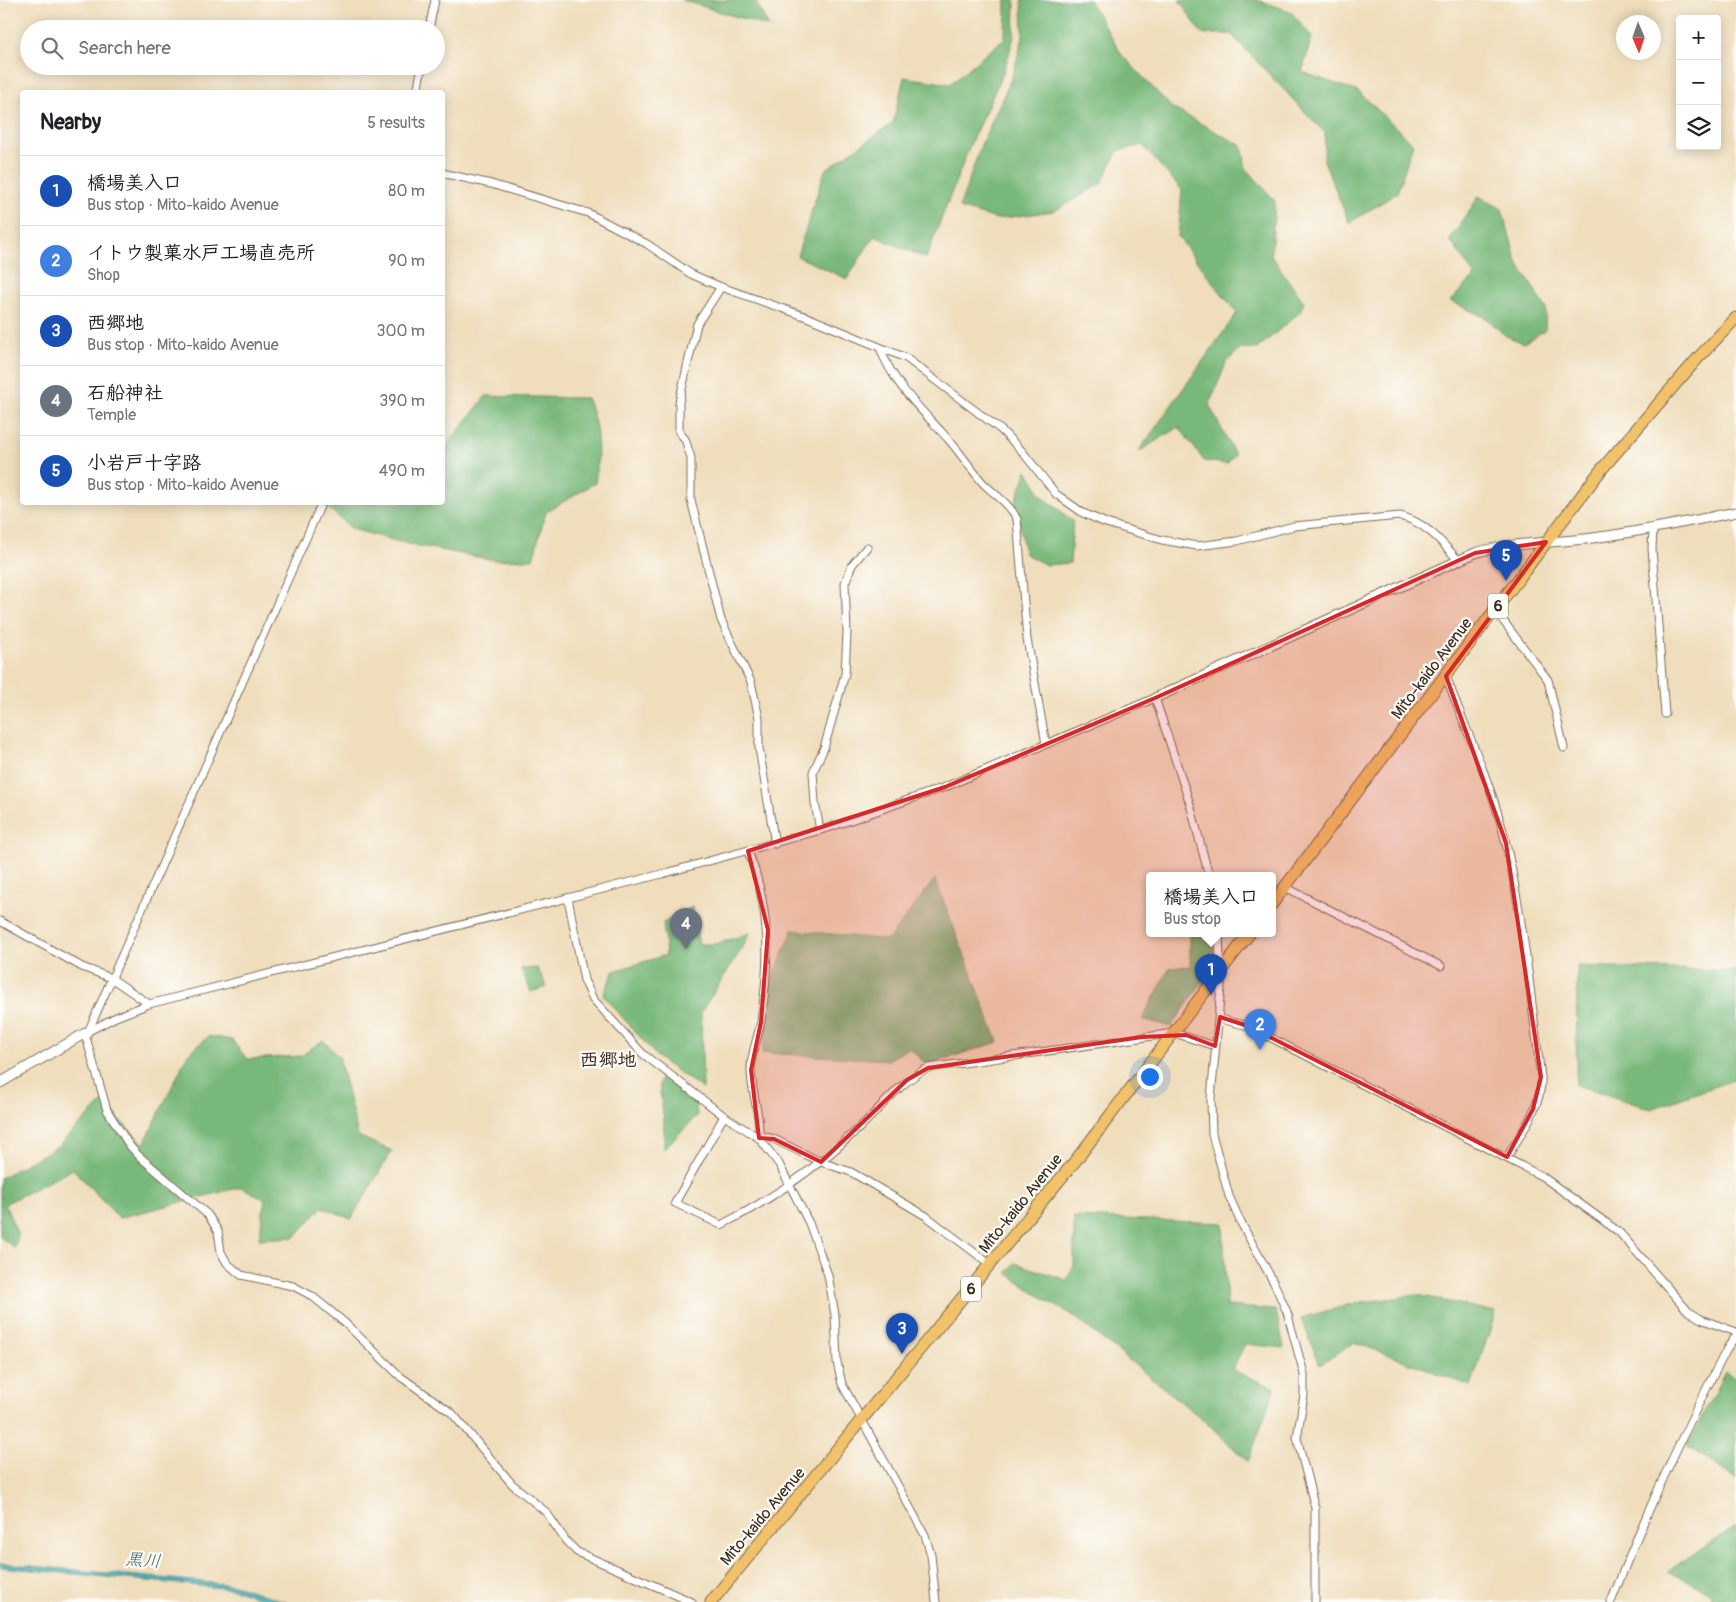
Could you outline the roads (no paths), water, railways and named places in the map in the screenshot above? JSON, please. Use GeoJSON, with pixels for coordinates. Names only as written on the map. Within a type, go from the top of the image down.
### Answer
{"type":"FeatureCollection","features":[{"type":"Feature","properties":{"kind":"highway","name":"Mito-kaido Avenue"},"geometry":{"type":"LineString","coordinates":[[1276,899],[1601,470],[1698,358],[1736,318]]}},
{"type":"Feature","properties":{"kind":"highway","name":"Mito-kaido Avenue"},"geometry":{"type":"LineString","coordinates":[[711,1602],[862,1422],[1076,1160],[1247,937]]}},
{"type":"Feature","properties":{"kind":"street"},"geometry":{"type":"LineString","coordinates":[[431,20],[435,0]]}},
{"type":"Feature","properties":{"kind":"street"},"geometry":{"type":"LineString","coordinates":[[417,90],[420,75]]}},
{"type":"Feature","properties":{"kind":"street"},"geometry":{"type":"LineString","coordinates":[[445,174],[491,184],[588,213],[646,244],[691,274],[721,287],[807,317],[906,358],[990,421],[1021,450],[1046,483],[1069,504],[1113,526],[1183,545],[1218,545],[1294,526],[1400,516],[1412,519],[1424,526],[1458,560]]}},
{"type":"Feature","properties":{"kind":"street"},"geometry":{"type":"LineString","coordinates":[[721,287],[697,324],[679,402],[679,432],[685,439],[691,458],[691,500],[720,620],[750,682],[759,718],[759,748],[774,844]]}},
{"type":"Feature","properties":{"kind":"street"},"geometry":{"type":"LineString","coordinates":[[880,348],[903,390],[914,404],[949,441],[988,488],[1009,506],[1017,519],[1026,639],[1046,744]]}},
{"type":"Feature","properties":{"kind":"street"},"geometry":{"type":"LineString","coordinates":[[321,505],[86,1033],[106,1110],[129,1145],[139,1156],[208,1215],[218,1231],[220,1252],[227,1264],[241,1274],[293,1286],[312,1296],[345,1323],[401,1377],[452,1413],[512,1484],[546,1512],[566,1541],[577,1552],[692,1602]]}},
{"type":"Feature","properties":{"kind":"street"},"geometry":{"type":"LineString","coordinates":[[0,1084],[86,1033],[116,1017],[149,1004],[748,851],[882,811],[1155,698],[1458,560],[1489,548],[1653,529],[1736,512]]}},
{"type":"Feature","properties":{"kind":"street"},"geometry":{"type":"LineString","coordinates":[[1653,529],[1652,549],[1665,714]]}},
{"type":"Feature","properties":{"kind":"street"},"geometry":{"type":"LineString","coordinates":[[820,830],[815,803],[814,772],[829,732],[845,674],[847,633],[845,583],[852,565],[867,548]]}},
{"type":"Feature","properties":{"kind":"street"},"geometry":{"type":"LineString","coordinates":[[1496,610],[1548,680],[1564,748]]}},
{"type":"Feature","properties":{"kind":"street"},"geometry":{"type":"LineString","coordinates":[[1446,676],[1487,784],[1506,843],[1518,909],[1540,1068],[1542,1086],[1539,1096],[1508,1157]]}},
{"type":"Feature","properties":{"kind":"street"},"geometry":{"type":"LineString","coordinates":[[1155,698],[1190,804],[1208,872]]}},
{"type":"Feature","properties":{"kind":"street"},"geometry":{"type":"LineString","coordinates":[[748,851],[765,912],[768,930],[761,1022],[753,1048],[751,1070],[759,1138]]}},
{"type":"Feature","properties":{"kind":"street"},"geometry":{"type":"LineString","coordinates":[[1285,887],[1441,966]]}},
{"type":"Feature","properties":{"kind":"street"},"geometry":{"type":"LineString","coordinates":[[568,898],[588,991],[643,1054],[724,1116],[759,1138],[775,1159],[790,1186],[819,1247],[832,1292],[840,1379],[924,1536],[931,1555],[936,1602]]}},
{"type":"Feature","properties":{"kind":"street"},"geometry":{"type":"LineString","coordinates":[[0,921],[82,967],[111,978],[149,1004]]}},
{"type":"Feature","properties":{"kind":"street"},"geometry":{"type":"LineString","coordinates":[[1219,937],[1222,970],[1220,1019],[1211,1099],[1214,1143],[1229,1196],[1287,1312],[1304,1374],[1304,1395],[1297,1438],[1315,1508],[1315,1602]]}},
{"type":"Feature","properties":{"kind":"street"},"geometry":{"type":"LineString","coordinates":[[1220,1019],[1248,1026],[1508,1157],[1543,1177],[1609,1223],[1688,1311],[1701,1319],[1736,1334],[1683,1431],[1638,1530],[1611,1602]]}},
{"type":"Feature","properties":{"kind":"street"},"geometry":{"type":"LineString","coordinates":[[724,1116],[675,1203],[721,1224],[757,1207],[790,1186],[821,1162],[885,1104],[907,1080],[928,1068],[1174,1033],[1216,1046]]}},
{"type":"Feature","properties":{"kind":"street"},"geometry":{"type":"LineString","coordinates":[[759,1138],[764,1136],[774,1139],[821,1162],[851,1172],[926,1216],[990,1265]]}},
{"type":"Feature","properties":{"kind":"water"},"geometry":{"type":"Polygon","coordinates":[[[0,1563],[234,1585],[287,1602],[273,1602],[233,1589],[0,1567],[0,1563]]]}},
{"type":"Feature","properties":{"kind":"place","name":"小岩戸十字路"},"geometry":{"type":"Point","coordinates":[1506,581]}},
{"type":"Feature","properties":{"kind":"place","name":"石船神社"},"geometry":{"type":"Point","coordinates":[686,949]}},
{"type":"Feature","properties":{"kind":"place","name":"橋場美入口"},"geometry":{"type":"Point","coordinates":[1211,995]}},
{"type":"Feature","properties":{"kind":"place","name":"イトウ製菓水戸工場直売所"},"geometry":{"type":"Point","coordinates":[1260,1050]}},
{"type":"Feature","properties":{"kind":"place","name":"西郷地"},"geometry":{"type":"Point","coordinates":[902,1354]}},
{"type":"Feature","properties":{"kind":"district","name":"西郷地"},"geometry":{"type":"Point","coordinates":[608,1059]}},
{"type":"Feature","properties":{"kind":"water label","name":"黒川"},"geometry":{"type":"Point","coordinates":[143,1560]}}]}
